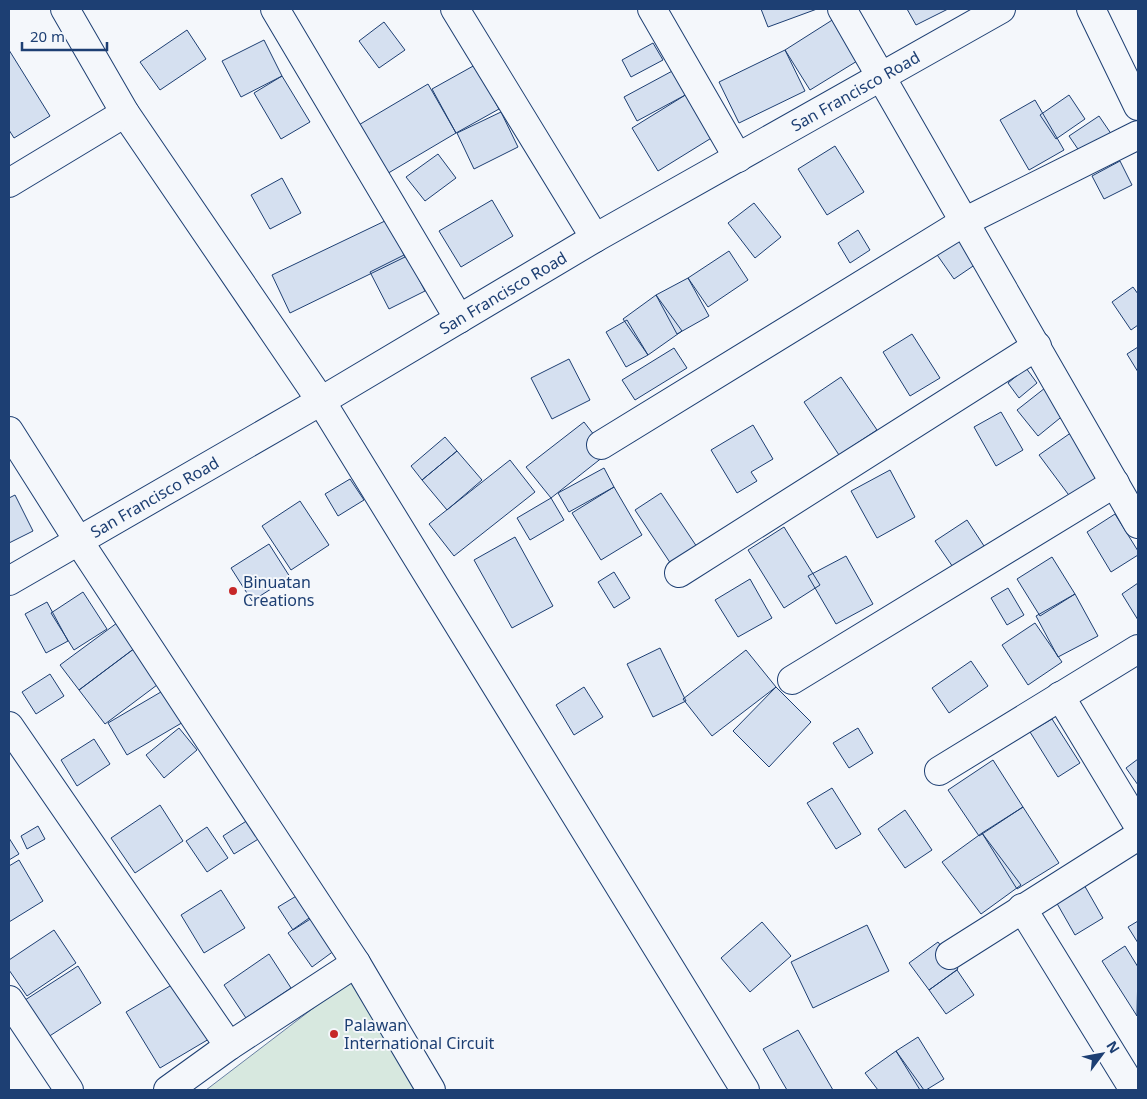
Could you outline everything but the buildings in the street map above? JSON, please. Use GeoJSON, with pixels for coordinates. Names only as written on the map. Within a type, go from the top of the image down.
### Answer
{"type":"FeatureCollection","features":[{"type":"Feature","properties":{"kind":"street"},"geometry":{"type":"LineString","coordinates":[[65,9],[125,113],[321,401],[745,1090]]}},
{"type":"Feature","properties":{"kind":"street"},"geometry":{"type":"LineString","coordinates":[[275,9],[459,319]]}},
{"type":"Feature","properties":{"kind":"street"},"geometry":{"type":"LineString","coordinates":[[455,9],[595,238]]}},
{"type":"Feature","properties":{"kind":"street"},"geometry":{"type":"LineString","coordinates":[[652,9],[738,158]]}},
{"type":"Feature","properties":{"kind":"street"},"geometry":{"type":"LineString","coordinates":[[842,9],[1138,524]]}},
{"type":"Feature","properties":{"kind":"street","name":"San Francisco Road"},"geometry":{"type":"LineString","coordinates":[[9,581],[321,401],[595,238],[1001,9]]}},
{"type":"Feature","properties":{"kind":"street"},"geometry":{"type":"LineString","coordinates":[[1091,9],[1138,106]]}},
{"type":"Feature","properties":{"kind":"street"},"geometry":{"type":"LineString","coordinates":[[9,182],[125,113]]}},
{"type":"Feature","properties":{"kind":"street"},"geometry":{"type":"LineString","coordinates":[[602,444],[964,222],[1138,135]]}},
{"type":"Feature","properties":{"kind":"street"},"geometry":{"type":"LineString","coordinates":[[679,574],[1037,346]]}},
{"type":"Feature","properties":{"kind":"street"},"geometry":{"type":"LineString","coordinates":[[9,431],[78,540],[356,963],[431,1090]]}},
{"type":"Feature","properties":{"kind":"street"},"geometry":{"type":"LineString","coordinates":[[792,680],[1115,483]]}},
{"type":"Feature","properties":{"kind":"street"},"geometry":{"type":"LineString","coordinates":[[939,771],[1138,649]]}},
{"type":"Feature","properties":{"kind":"street"},"geometry":{"type":"LineString","coordinates":[[1060,696],[1138,825]]}},
{"type":"Feature","properties":{"kind":"street"},"geometry":{"type":"LineString","coordinates":[[9,726],[229,1046]]}},
{"type":"Feature","properties":{"kind":"street"},"geometry":{"type":"LineString","coordinates":[[950,955],[1138,836]]}},
{"type":"Feature","properties":{"kind":"street"},"geometry":{"type":"LineString","coordinates":[[1022,908],[1134,1090]]}},
{"type":"Feature","properties":{"kind":"street"},"geometry":{"type":"LineString","coordinates":[[168,1090],[229,1046],[356,963]]}},
{"type":"Feature","properties":{"kind":"street"},"geometry":{"type":"LineString","coordinates":[[9,1000],[69,1090]]}},
{"type":"Feature","properties":{"kind":"shaded area","name":"Palawan International Circuit"},"geometry":{"type":"Polygon","coordinates":[[[354,977],[423,1090],[206,1090],[354,977]]]}},
{"type":"Feature","properties":{"kind":"place","name":"Binuatan Creations"},"geometry":{"type":"Point","coordinates":[233,591]}},
{"type":"Feature","properties":{"kind":"place","name":"Palawan International Circuit"},"geometry":{"type":"Point","coordinates":[334,1034]}}]}
